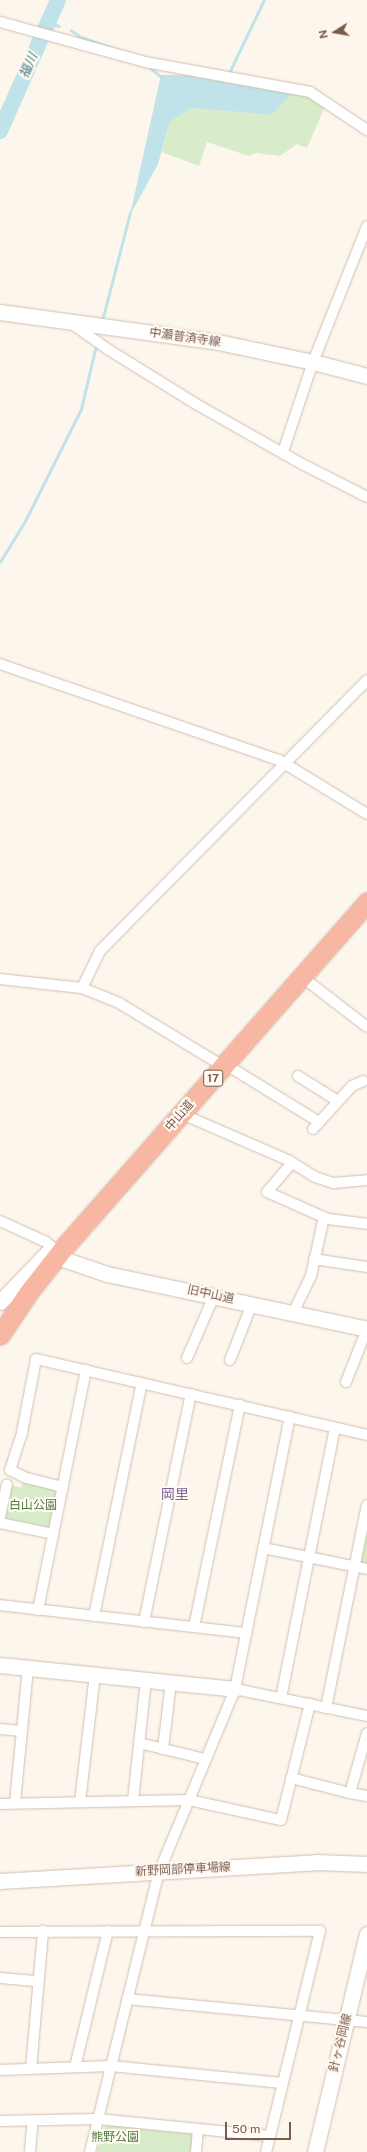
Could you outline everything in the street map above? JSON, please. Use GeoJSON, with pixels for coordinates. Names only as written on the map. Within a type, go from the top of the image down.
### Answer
{"type":"FeatureCollection","features":[{"type":"Feature","properties":{"kind":"highway","name":"中山道"},"geometry":{"type":"LineString","coordinates":[[5,1317],[59,1253],[367,902]]}},
{"type":"Feature","properties":{"kind":"main road","name":"中瀬普済寺線"},"geometry":{"type":"LineString","coordinates":[[0,312],[218,342],[313,362],[367,376]]}},
{"type":"Feature","properties":{"kind":"main road"},"geometry":{"type":"LineString","coordinates":[[0,1302],[48,1253],[59,1253]]}},
{"type":"Feature","properties":{"kind":"main road","name":"旧中山道"},"geometry":{"type":"LineString","coordinates":[[59,1253],[66,1260],[107,1274],[367,1329]]}},
{"type":"Feature","properties":{"kind":"main road"},"geometry":{"type":"LineString","coordinates":[[0,1665],[234,1689]]}},
{"type":"Feature","properties":{"kind":"main road","name":"新野岡部停車場線"},"geometry":{"type":"LineString","coordinates":[[0,1881],[316,1862],[367,1864]]}},
{"type":"Feature","properties":{"kind":"main road","name":"針ヶ谷岡線"},"geometry":{"type":"LineString","coordinates":[[314,2152],[367,1934]]}},
{"type":"Feature","properties":{"kind":"street"},"geometry":{"type":"LineString","coordinates":[[0,22],[145,62],[310,92],[367,130]]}},
{"type":"Feature","properties":{"kind":"street"},"geometry":{"type":"LineString","coordinates":[[283,452],[313,362],[367,226]]}},
{"type":"Feature","properties":{"kind":"street"},"geometry":{"type":"LineString","coordinates":[[70,322],[109,350],[196,404],[367,497]]}},
{"type":"Feature","properties":{"kind":"street"},"geometry":{"type":"LineString","coordinates":[[0,664],[284,762],[367,814]]}},
{"type":"Feature","properties":{"kind":"street"},"geometry":{"type":"LineString","coordinates":[[82,988],[100,951],[284,762],[367,680]]}},
{"type":"Feature","properties":{"kind":"street"},"geometry":{"type":"LineString","coordinates":[[301,976],[367,1027]]}},
{"type":"Feature","properties":{"kind":"street"},"geometry":{"type":"LineString","coordinates":[[0,979],[82,988],[119,1003],[224,1065],[316,1125],[352,1086],[366,1081]]}},
{"type":"Feature","properties":{"kind":"street"},"geometry":{"type":"LineString","coordinates":[[298,1076],[338,1101]]}},
{"type":"Feature","properties":{"kind":"street"},"geometry":{"type":"LineString","coordinates":[[182,1114],[292,1163],[315,1177],[334,1184],[367,1180]]}},
{"type":"Feature","properties":{"kind":"street"},"geometry":{"type":"LineString","coordinates":[[292,1163],[267,1192],[324,1217],[367,1224]]}},
{"type":"Feature","properties":{"kind":"street"},"geometry":{"type":"LineString","coordinates":[[293,1313],[311,1276],[324,1217]]}},
{"type":"Feature","properties":{"kind":"street"},"geometry":{"type":"LineString","coordinates":[[0,1221],[46,1242],[59,1253]]}},
{"type":"Feature","properties":{"kind":"street"},"geometry":{"type":"LineString","coordinates":[[314,1260],[367,1267]]}},
{"type":"Feature","properties":{"kind":"street"},"geometry":{"type":"LineString","coordinates":[[187,1358],[214,1296]]}},
{"type":"Feature","properties":{"kind":"street"},"geometry":{"type":"LineString","coordinates":[[230,1360],[252,1304]]}},
{"type":"Feature","properties":{"kind":"street"},"geometry":{"type":"LineString","coordinates":[[346,1382],[367,1329]]}},
{"type":"Feature","properties":{"kind":"street"},"geometry":{"type":"LineString","coordinates":[[62,1487],[26,1478],[10,1470],[22,1432],[36,1359],[367,1435]]}},
{"type":"Feature","properties":{"kind":"street"},"geometry":{"type":"LineString","coordinates":[[38,1610],[86,1370]]}},
{"type":"Feature","properties":{"kind":"street"},"geometry":{"type":"LineString","coordinates":[[94,1616],[142,1383]]}},
{"type":"Feature","properties":{"kind":"street"},"geometry":{"type":"LineString","coordinates":[[144,1622],[191,1394]]}},
{"type":"Feature","properties":{"kind":"street"},"geometry":{"type":"LineString","coordinates":[[194,1627],[240,1405]]}},
{"type":"Feature","properties":{"kind":"street"},"geometry":{"type":"LineString","coordinates":[[90,2152],[159,1872],[234,1689],[290,1417]]}},
{"type":"Feature","properties":{"kind":"street"},"geometry":{"type":"LineString","coordinates":[[282,1698],[335,1428]]}},
{"type":"Feature","properties":{"kind":"street"},"geometry":{"type":"LineString","coordinates":[[0,1517],[7,1485]]}},
{"type":"Feature","properties":{"kind":"street"},"geometry":{"type":"LineString","coordinates":[[326,1708],[367,1505]]}},
{"type":"Feature","properties":{"kind":"street"},"geometry":{"type":"LineString","coordinates":[[0,1523],[53,1534]]}},
{"type":"Feature","properties":{"kind":"street"},"geometry":{"type":"LineString","coordinates":[[263,1548],[367,1569]]}},
{"type":"Feature","properties":{"kind":"street"},"geometry":{"type":"LineString","coordinates":[[0,1605],[246,1633]]}},
{"type":"Feature","properties":{"kind":"street"},"geometry":{"type":"LineString","coordinates":[[15,1804],[28,1668]]}},
{"type":"Feature","properties":{"kind":"street"},"geometry":{"type":"LineString","coordinates":[[80,1802],[95,1674]]}},
{"type":"Feature","properties":{"kind":"street"},"geometry":{"type":"LineString","coordinates":[[133,1801],[146,1679]]}},
{"type":"Feature","properties":{"kind":"street"},"geometry":{"type":"LineString","coordinates":[[163,1749],[171,1682]]}},
{"type":"Feature","properties":{"kind":"street"},"geometry":{"type":"LineString","coordinates":[[234,1689],[367,1716]]}},
{"type":"Feature","properties":{"kind":"street"},"geometry":{"type":"LineString","coordinates":[[0,1804],[189,1800],[281,1820],[310,1704]]}},
{"type":"Feature","properties":{"kind":"street"},"geometry":{"type":"LineString","coordinates":[[0,1729],[22,1731]]}},
{"type":"Feature","properties":{"kind":"street"},"geometry":{"type":"LineString","coordinates":[[350,1793],[367,1733]]}},
{"type":"Feature","properties":{"kind":"street"},"geometry":{"type":"LineString","coordinates":[[139,1743],[205,1759]]}},
{"type":"Feature","properties":{"kind":"street"},"geometry":{"type":"LineString","coordinates":[[291,1778],[367,1796]]}},
{"type":"Feature","properties":{"kind":"street"},"geometry":{"type":"LineString","coordinates":[[75,2067],[108,1930]]}},
{"type":"Feature","properties":{"kind":"street"},"geometry":{"type":"LineString","coordinates":[[0,1932],[108,1930],[320,1931],[266,2152]]}},
{"type":"Feature","properties":{"kind":"street"},"geometry":{"type":"LineString","coordinates":[[31,2069],[43,1931]]}},
{"type":"Feature","properties":{"kind":"street"},"geometry":{"type":"LineString","coordinates":[[0,1978],[38,1981]]}},
{"type":"Feature","properties":{"kind":"street"},"geometry":{"type":"LineString","coordinates":[[127,1999],[367,2022]]}},
{"type":"Feature","properties":{"kind":"street"},"geometry":{"type":"LineString","coordinates":[[0,2070],[111,2066],[282,2083]]}},
{"type":"Feature","properties":{"kind":"street"},"geometry":{"type":"LineString","coordinates":[[0,2121],[98,2119],[269,2136]]}},
{"type":"Feature","properties":{"kind":"street"},"geometry":{"type":"LineString","coordinates":[[30,2152],[33,2120]]}},
{"type":"Feature","properties":{"kind":"street"},"geometry":{"type":"LineString","coordinates":[[196,2152],[198,2129]]}},
{"type":"Feature","properties":{"kind":"green space"},"geometry":{"type":"Polygon","coordinates":[[[295,89],[327,102],[307,148],[297,144],[280,156],[256,153],[249,156],[207,142],[199,166],[162,152],[170,122],[191,108],[272,115],[295,89]]]}},
{"type":"Feature","properties":{"kind":"green space","name":"白山公園"},"geometry":{"type":"Polygon","coordinates":[[[23,1482],[58,1491],[49,1530],[4,1521],[11,1485],[21,1488],[23,1482]]]}},
{"type":"Feature","properties":{"kind":"green space"},"geometry":{"type":"Polygon","coordinates":[[[367,1531],[367,1565],[360,1563],[367,1531]]]}},
{"type":"Feature","properties":{"kind":"green space","name":"熊野公園"},"geometry":{"type":"Polygon","coordinates":[[[106,2123],[194,2132],[192,2152],[97,2152],[106,2123]]]}},
{"type":"Feature","properties":{"kind":"water"},"geometry":{"type":"Polygon","coordinates":[[[161,75],[185,75],[291,94],[272,115],[191,108],[170,122],[158,164],[130,215],[161,75]]]}},
{"type":"Feature","properties":{"kind":"waterway","name":"福川"},"geometry":{"type":"LineString","coordinates":[[0,131],[58,0]]}},
{"type":"Feature","properties":{"kind":"waterway"},"geometry":{"type":"LineString","coordinates":[[228,75],[264,0]]}},
{"type":"Feature","properties":{"kind":"waterway"},"geometry":{"type":"LineString","coordinates":[[49,23],[59,26]]}},
{"type":"Feature","properties":{"kind":"waterway"},"geometry":{"type":"LineString","coordinates":[[71,30],[81,37],[122,51]]}},
{"type":"Feature","properties":{"kind":"waterway"},"geometry":{"type":"LineString","coordinates":[[149,67],[162,77]]}},
{"type":"Feature","properties":{"kind":"waterway"},"geometry":{"type":"LineString","coordinates":[[102,321],[130,213]]}},
{"type":"Feature","properties":{"kind":"waterway"},"geometry":{"type":"LineString","coordinates":[[0,562],[25,521],[81,409],[96,345]]}},
{"type":"Feature","properties":{"kind":"district","name":"岡里"},"geometry":{"type":"Point","coordinates":[175,1494]}}]}
